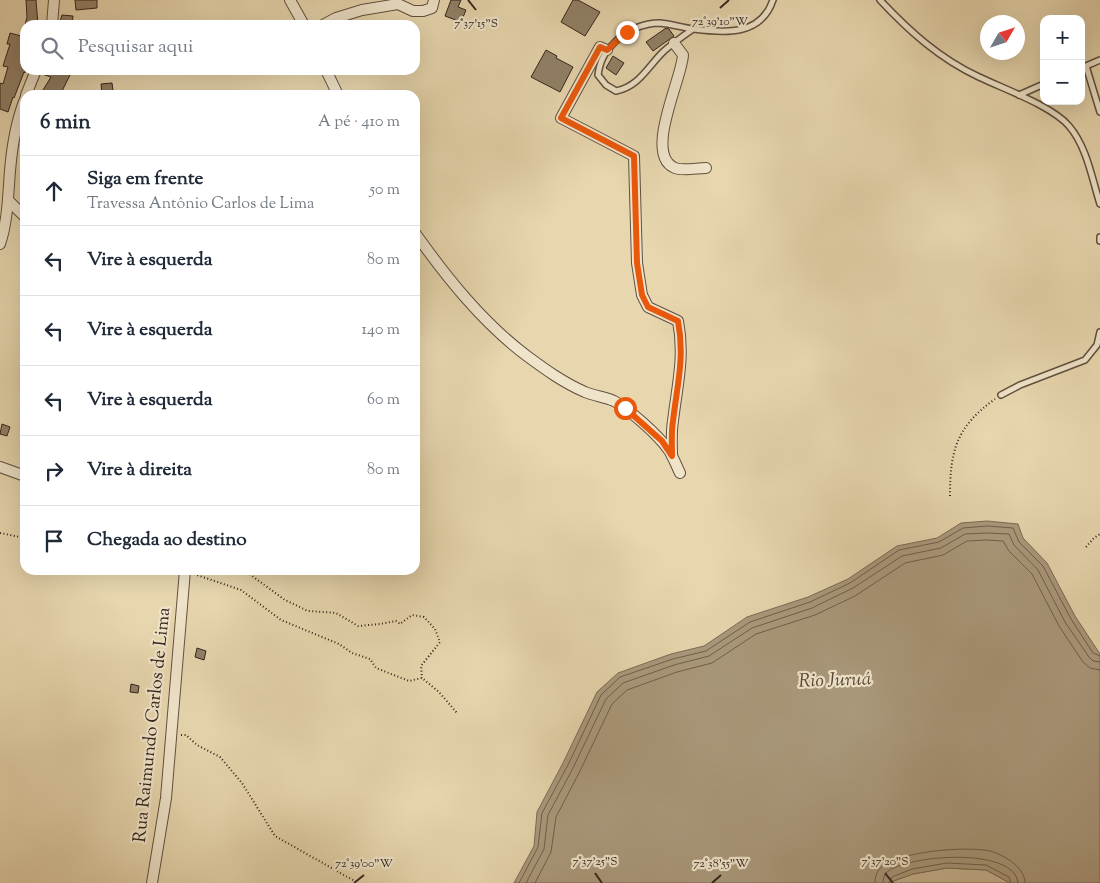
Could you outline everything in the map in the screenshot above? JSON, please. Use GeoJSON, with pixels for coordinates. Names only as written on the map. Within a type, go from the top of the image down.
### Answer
{"type":"FeatureCollection","features":[{"type":"Feature","properties":{"kind":"street"},"geometry":{"type":"LineString","coordinates":[[52,20],[54,0]]}},
{"type":"Feature","properties":{"kind":"street"},"geometry":{"type":"LineString","coordinates":[[290,0],[301,20]]}},
{"type":"Feature","properties":{"kind":"street"},"geometry":{"type":"LineString","coordinates":[[332,20],[362,10],[398,4],[413,11],[423,11],[433,4]]}},
{"type":"Feature","properties":{"kind":"street"},"geometry":{"type":"LineString","coordinates":[[674,43],[683,55],[683,61],[667,114],[663,151],[667,162],[676,168],[706,168]]}},
{"type":"Feature","properties":{"kind":"street"},"geometry":{"type":"LineString","coordinates":[[607,50],[600,47],[561,118],[634,156],[637,263],[642,295],[648,307],[678,321],[682,338],[681,369],[672,423],[672,456]]}},
{"type":"Feature","properties":{"kind":"street"},"geometry":{"type":"LineString","coordinates":[[28,90],[34,75]]}},
{"type":"Feature","properties":{"kind":"street"},"geometry":{"type":"LineString","coordinates":[[328,75],[336,90]]}},
{"type":"Feature","properties":{"kind":"street"},"geometry":{"type":"LineString","coordinates":[[0,244],[8,200],[14,134],[20,115]]}},
{"type":"Feature","properties":{"kind":"street"},"geometry":{"type":"LineString","coordinates":[[8,200],[20,212]]}},
{"type":"Feature","properties":{"kind":"street"},"geometry":{"type":"LineString","coordinates":[[420,239],[467,299],[492,325],[526,355],[558,378],[588,393],[614,401],[625,408],[662,441],[680,473]]}},
{"type":"Feature","properties":{"kind":"street"},"geometry":{"type":"LineString","coordinates":[[0,467],[20,474]]}},
{"type":"Feature","properties":{"kind":"street","name":"Rua Raimundo Carlos de Lima"},"geometry":{"type":"LineString","coordinates":[[152,883],[166,798],[189,575]]}},
{"type":"Feature","properties":{"kind":"lane"},"geometry":{"type":"LineString","coordinates":[[693,29],[659,56],[634,84],[626,89],[616,91],[606,85],[598,75],[600,61],[607,50],[627,32],[644,25],[668,24],[693,29],[731,31],[748,29],[765,14],[773,0]]}},
{"type":"Feature","properties":{"kind":"lane"},"geometry":{"type":"LineString","coordinates":[[880,0],[920,40],[944,58],[978,77],[1019,95],[1057,115],[1069,126],[1079,140],[1100,204]]}},
{"type":"Feature","properties":{"kind":"lane"},"geometry":{"type":"LineString","coordinates":[[1085,67],[1100,60]]}},
{"type":"Feature","properties":{"kind":"lane"},"geometry":{"type":"LineString","coordinates":[[1085,70],[1100,112]]}},
{"type":"Feature","properties":{"kind":"lane"},"geometry":{"type":"LineString","coordinates":[[1019,95],[1040,86]]}},
{"type":"Feature","properties":{"kind":"lane"},"geometry":{"type":"LineString","coordinates":[[1001,395],[1020,385],[1085,360],[1097,345],[1100,332]]}},
{"type":"Feature","properties":{"kind":"path"},"geometry":{"type":"LineString","coordinates":[[950,496],[950,471],[953,451],[959,438],[980,410],[1001,395]]}},
{"type":"Feature","properties":{"kind":"path"},"geometry":{"type":"LineString","coordinates":[[0,533],[20,537]]}},
{"type":"Feature","properties":{"kind":"path"},"geometry":{"type":"LineString","coordinates":[[1086,547],[1100,534]]}},
{"type":"Feature","properties":{"kind":"path"},"geometry":{"type":"LineString","coordinates":[[198,575],[241,590],[281,620],[338,644],[352,653],[370,659],[376,668],[409,681],[422,678]]}},
{"type":"Feature","properties":{"kind":"path"},"geometry":{"type":"LineString","coordinates":[[251,575],[285,600],[308,611],[336,613],[358,626],[396,621],[400,624],[412,614],[424,617],[435,630],[440,642],[421,666],[422,678],[439,692],[457,713]]}},
{"type":"Feature","properties":{"kind":"path"},"geometry":{"type":"LineString","coordinates":[[171,736],[186,735],[197,745],[220,757],[242,783],[275,836],[358,883]]}},
{"type":"Feature","properties":{"kind":"shaded area"},"geometry":{"type":"Polygon","coordinates":[[[947,868],[986,870],[1010,883],[888,883],[913,874],[947,868]]]}},
{"type":"Feature","properties":{"kind":"water","name":"Rio Juruá"},"geometry":{"type":"Polygon","coordinates":[[[987,521],[1018,524],[1023,538],[1047,563],[1075,616],[1100,654],[1100,883],[1010,883],[986,870],[947,868],[913,874],[888,883],[514,883],[534,846],[537,812],[597,692],[618,673],[671,654],[704,646],[747,617],[808,597],[848,579],[897,546],[937,538],[961,523],[987,521]]]}},
{"type":"Feature","properties":{"kind":"building"},"geometry":{"type":"Polygon","coordinates":[[[26,0],[36,0],[38,20],[26,20],[26,0]]]}},
{"type":"Feature","properties":{"kind":"building"},"geometry":{"type":"Polygon","coordinates":[[[75,0],[97,0],[97,8],[76,10],[75,0]]]}},
{"type":"Feature","properties":{"kind":"building"},"geometry":{"type":"Polygon","coordinates":[[[451,0],[461,0],[458,7],[466,10],[461,22],[445,16],[451,0]]]}},
{"type":"Feature","properties":{"kind":"building"},"geometry":{"type":"Polygon","coordinates":[[[573,0],[578,0],[600,12],[585,36],[561,22],[573,0]]]}},
{"type":"Feature","properties":{"kind":"building"},"geometry":{"type":"Polygon","coordinates":[[[62,15],[73,16],[73,20],[60,20],[62,15]]]}},
{"type":"Feature","properties":{"kind":"building"},"geometry":{"type":"Polygon","coordinates":[[[666,28],[674,36],[653,51],[646,42],[666,28]]]}},
{"type":"Feature","properties":{"kind":"building"},"geometry":{"type":"Polygon","coordinates":[[[10,33],[20,36],[20,75],[23,75],[8,112],[0,109],[0,83],[3,84],[8,67],[3,66],[10,44],[7,44],[10,33]]]}},
{"type":"Feature","properties":{"kind":"building"},"geometry":{"type":"Polygon","coordinates":[[[546,50],[573,67],[560,92],[531,77],[546,50]]]}},
{"type":"Feature","properties":{"kind":"building"},"geometry":{"type":"Polygon","coordinates":[[[613,56],[624,63],[616,75],[606,68],[613,56]]]}},
{"type":"Feature","properties":{"kind":"building"},"geometry":{"type":"Polygon","coordinates":[[[45,75],[70,75],[62,90],[43,90],[51,77],[45,75]]]}},
{"type":"Feature","properties":{"kind":"building"},"geometry":{"type":"Polygon","coordinates":[[[112,83],[113,90],[102,90],[101,84],[112,83]]]}},
{"type":"Feature","properties":{"kind":"building"},"geometry":{"type":"Polygon","coordinates":[[[2,424],[10,427],[7,436],[0,434],[2,424]]]}},
{"type":"Feature","properties":{"kind":"building"},"geometry":{"type":"Polygon","coordinates":[[[197,648],[206,651],[204,660],[195,657],[197,648]]]}},
{"type":"Feature","properties":{"kind":"building"},"geometry":{"type":"Polygon","coordinates":[[[131,684],[139,686],[138,693],[130,692],[131,684]]]}},
{"type":"Feature","properties":{"kind":"route"},"geometry":{"type":"LineString","coordinates":[[625,408],[662,441],[672,456],[672,423],[681,369],[682,338],[678,321],[648,307],[642,295],[637,263],[634,156],[561,118],[600,47],[607,50],[627,32]]}}]}
